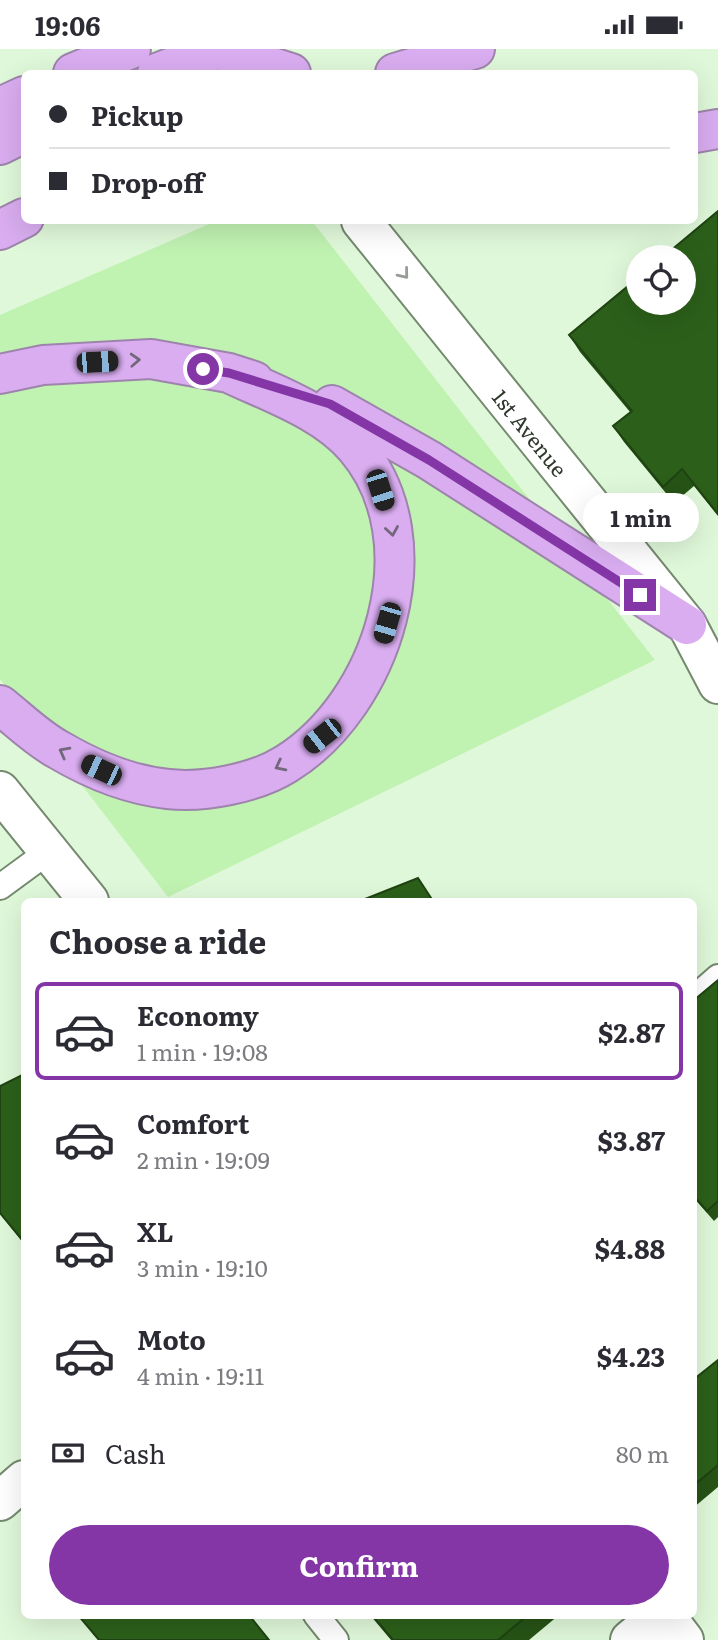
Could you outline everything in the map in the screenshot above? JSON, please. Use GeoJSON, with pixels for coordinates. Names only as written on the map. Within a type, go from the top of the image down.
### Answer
{"type":"FeatureCollection","features":[{"type":"Feature","properties":{"kind":"highway"},"geometry":{"type":"LineString","coordinates":[[80,70],[131,49]]}},
{"type":"Feature","properties":{"kind":"highway"},"geometry":{"type":"LineString","coordinates":[[405,70],[475,49]]}},
{"type":"Feature","properties":{"kind":"highway"},"geometry":{"type":"LineString","coordinates":[[171,70],[228,58],[278,70]]}},
{"type":"Feature","properties":{"kind":"highway"},"geometry":{"type":"LineString","coordinates":[[0,107],[21,97]]}},
{"type":"Feature","properties":{"kind":"highway"},"geometry":{"type":"LineString","coordinates":[[698,132],[718,129]]}},
{"type":"Feature","properties":{"kind":"highway"},"geometry":{"type":"LineString","coordinates":[[0,145],[21,134]]}},
{"type":"Feature","properties":{"kind":"highway"},"geometry":{"type":"LineString","coordinates":[[0,230],[21,220]]}},
{"type":"Feature","properties":{"kind":"highway"},"geometry":{"type":"LineString","coordinates":[[0,374],[43,365],[150,359],[229,373],[330,404],[429,460],[687,625]]}},
{"type":"Feature","properties":{"kind":"highway"},"geometry":{"type":"LineString","coordinates":[[0,705],[58,750],[123,781],[169,790],[205,789],[245,781],[285,765],[322,736],[341,715],[381,642],[387,623],[395,574],[391,522],[380,490],[355,447],[312,411],[229,373]]}},
{"type":"Feature","properties":{"kind":"main road","name":"1st Avenue"},"geometry":{"type":"LineString","coordinates":[[363,224],[687,625],[718,684]]}},
{"type":"Feature","properties":{"kind":"main road"},"geometry":{"type":"LineString","coordinates":[[0,791],[87,898]]}},
{"type":"Feature","properties":{"kind":"main road"},"geometry":{"type":"LineString","coordinates":[[0,1501],[21,1483]]}},
{"type":"Feature","properties":{"kind":"main road"},"geometry":{"type":"LineString","coordinates":[[630,1640],[657,1619]]}},
{"type":"Feature","properties":{"kind":"main road"},"geometry":{"type":"LineString","coordinates":[[666,1619],[684,1640]]}},
{"type":"Feature","properties":{"kind":"lane"},"geometry":{"type":"LineString","coordinates":[[0,887],[49,851]]}},
{"type":"Feature","properties":{"kind":"lane"},"geometry":{"type":"LineString","coordinates":[[697,995],[718,977]]}},
{"type":"Feature","properties":{"kind":"lane"},"geometry":{"type":"LineString","coordinates":[[319,1619],[336,1640]]}},
{"type":"Feature","properties":{"kind":"green space"},"geometry":{"type":"Polygon","coordinates":[[[209,224],[314,224],[655,660],[168,897],[0,679],[0,315],[209,224]]]}},
{"type":"Feature","properties":{"kind":"building"},"geometry":{"type":"Polygon","coordinates":[[[718,211],[718,514],[682,469],[663,487],[613,426],[632,411],[569,335],[626,288],[626,315],[696,315],[696,245],[677,245],[718,211]]]}},
{"type":"Feature","properties":{"kind":"building"},"geometry":{"type":"Polygon","coordinates":[[[418,878],[431,898],[368,898],[418,878]]]}},
{"type":"Feature","properties":{"kind":"building"},"geometry":{"type":"Polygon","coordinates":[[[718,980],[718,1201],[707,1211],[697,1200],[697,998],[718,980]]]}},
{"type":"Feature","properties":{"kind":"building"},"geometry":{"type":"Polygon","coordinates":[[[21,1076],[21,1238],[0,1213],[0,1086],[21,1076]]]}},
{"type":"Feature","properties":{"kind":"building"},"geometry":{"type":"Polygon","coordinates":[[[718,1360],[718,1465],[697,1483],[697,1377],[718,1360]]]}},
{"type":"Feature","properties":{"kind":"building"},"geometry":{"type":"Polygon","coordinates":[[[81,1619],[252,1619],[269,1640],[99,1640],[81,1619]]]}},
{"type":"Feature","properties":{"kind":"building"},"geometry":{"type":"Polygon","coordinates":[[[375,1619],[523,1619],[498,1640],[393,1640],[375,1619]]]}},
{"type":"Feature","properties":{"kind":"route"},"geometry":{"type":"LineString","coordinates":[[203,369],[229,373],[330,404],[429,460],[640,595]]}}]}
